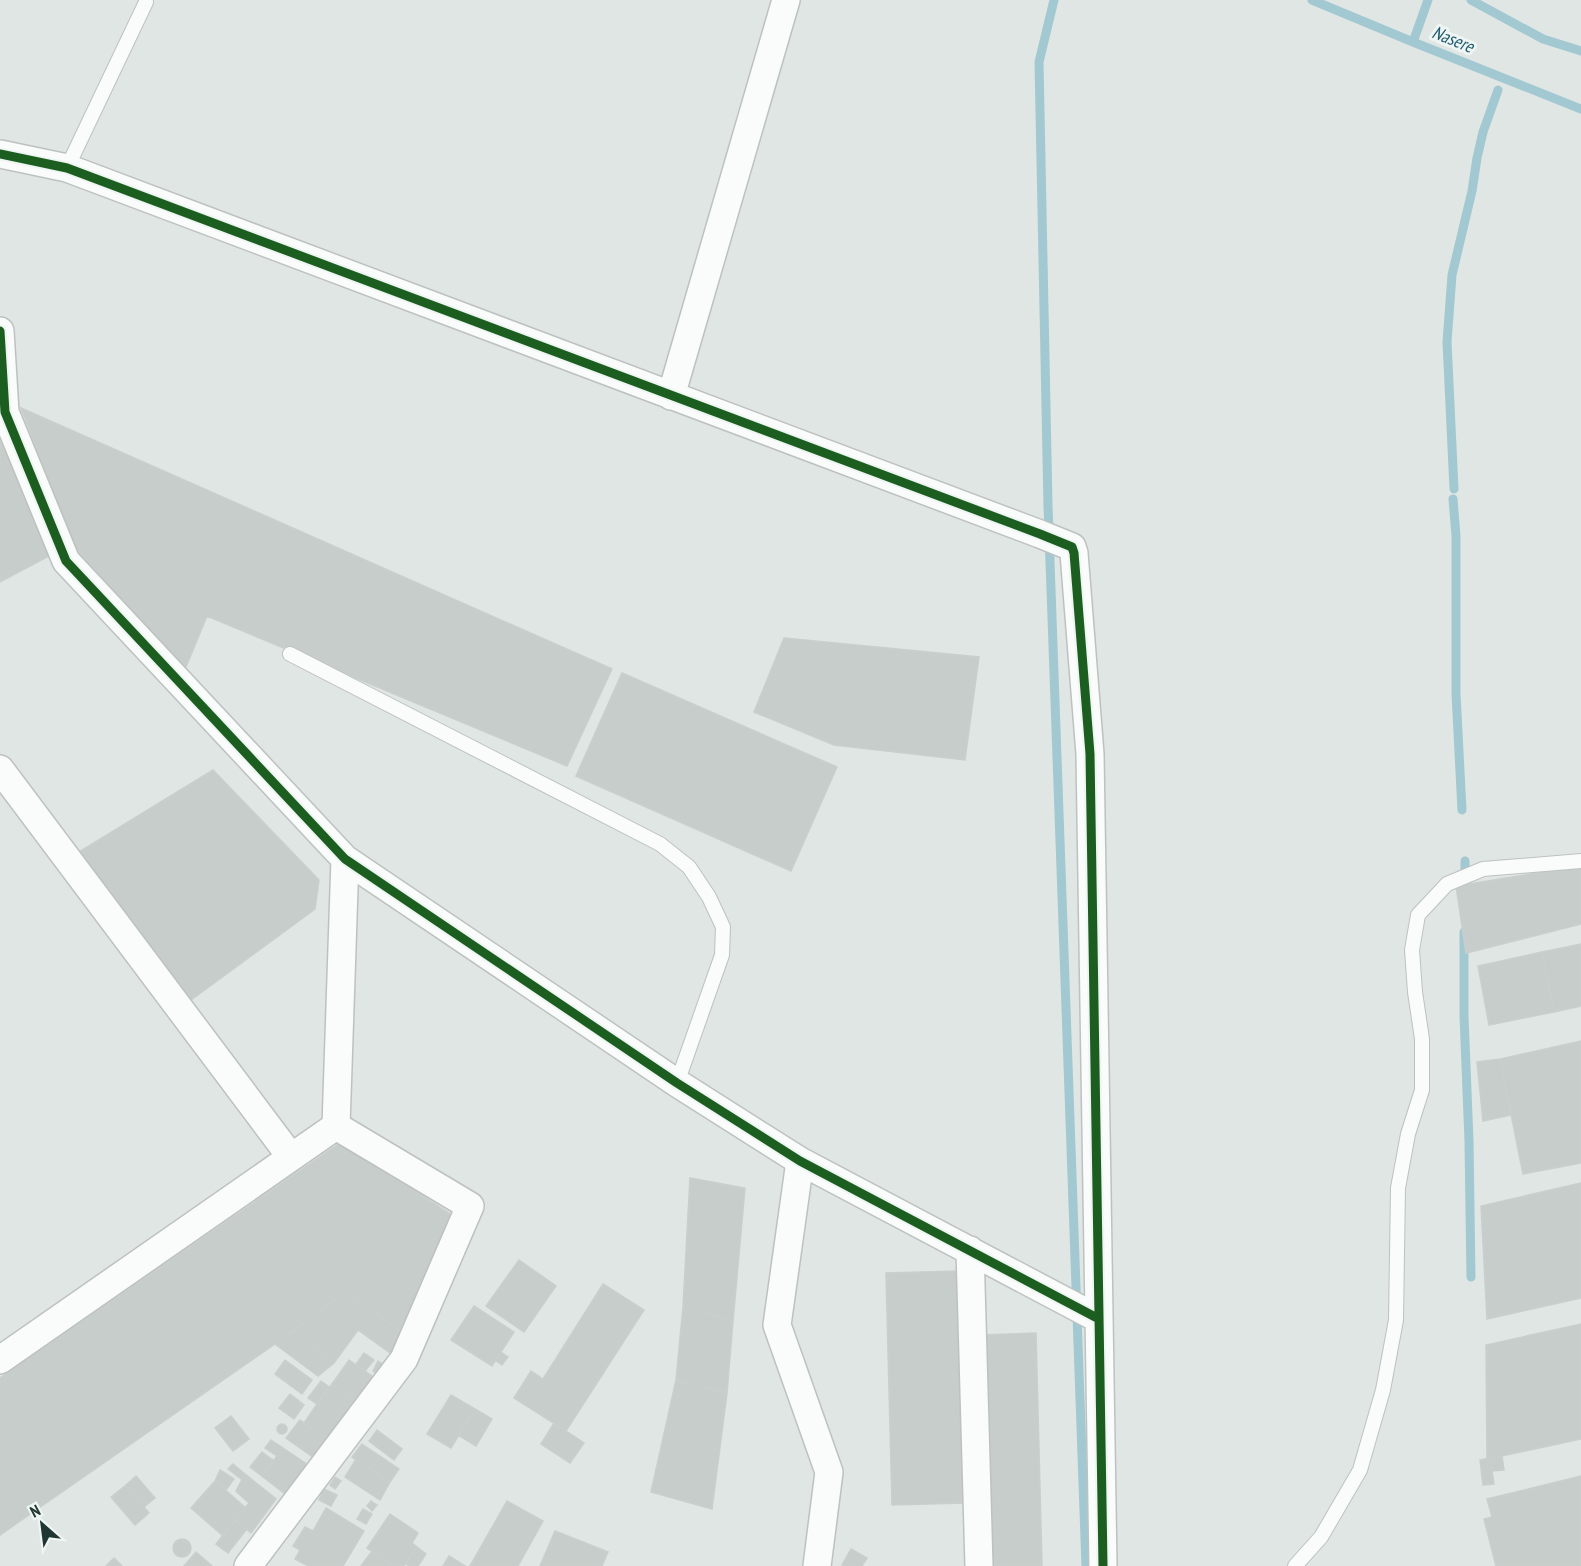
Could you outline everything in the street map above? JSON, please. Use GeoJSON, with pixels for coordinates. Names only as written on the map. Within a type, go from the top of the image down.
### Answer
{"type":"FeatureCollection","features":[{"type":"Feature","properties":{"kind":"street"},"geometry":{"type":"LineString","coordinates":[[671,396],[786,0]]}},
{"type":"Feature","properties":{"kind":"street"},"geometry":{"type":"LineString","coordinates":[[0,154],[66,168],[1072,547],[1090,754],[1091,1314],[1104,1566]]}},
{"type":"Feature","properties":{"kind":"street"},"geometry":{"type":"LineString","coordinates":[[0,331],[5,412],[66,561],[345,859],[677,1083],[800,1161],[1091,1314]]}},
{"type":"Feature","properties":{"kind":"street"},"geometry":{"type":"LineString","coordinates":[[0,770],[291,1157]]}},
{"type":"Feature","properties":{"kind":"street"},"geometry":{"type":"LineString","coordinates":[[336,1126],[345,859]]}},
{"type":"Feature","properties":{"kind":"street"},"geometry":{"type":"LineString","coordinates":[[0,1360],[336,1126]]}},
{"type":"Feature","properties":{"kind":"street"},"geometry":{"type":"LineString","coordinates":[[248,1566],[404,1359],[470,1206],[336,1126]]}},
{"type":"Feature","properties":{"kind":"street"},"geometry":{"type":"LineString","coordinates":[[800,1161],[777,1325],[829,1472],[817,1566]]}},
{"type":"Feature","properties":{"kind":"street"},"geometry":{"type":"LineString","coordinates":[[970,1250],[978,1566]]}},
{"type":"Feature","properties":{"kind":"lane"},"geometry":{"type":"LineString","coordinates":[[66,168],[146,2]]}},
{"type":"Feature","properties":{"kind":"lane"},"geometry":{"type":"LineString","coordinates":[[290,654],[660,844],[689,867],[709,897],[723,927],[722,955],[677,1083]]}},
{"type":"Feature","properties":{"kind":"lane"},"geometry":{"type":"LineString","coordinates":[[1295,1566],[1321,1537],[1360,1470],[1383,1390],[1396,1320],[1398,1188],[1408,1134],[1422,1090],[1422,1038],[1412,950],[1418,915],[1447,884],[1484,869],[1581,861]]}},
{"type":"Feature","properties":{"kind":"building"},"geometry":{"type":"Polygon","coordinates":[[[21,408],[612,669],[567,766],[207,616],[183,674],[75,548],[21,408]]]}},
{"type":"Feature","properties":{"kind":"building"},"geometry":{"type":"Polygon","coordinates":[[[0,440],[51,555],[0,582],[0,440]]]}},
{"type":"Feature","properties":{"kind":"building"},"geometry":{"type":"Polygon","coordinates":[[[784,638],[979,657],[965,760],[834,745],[754,712],[784,638]]]}},
{"type":"Feature","properties":{"kind":"building"},"geometry":{"type":"Polygon","coordinates":[[[622,673],[837,767],[791,871],[576,776],[622,673]]]}},
{"type":"Feature","properties":{"kind":"building"},"geometry":{"type":"Polygon","coordinates":[[[213,770],[319,880],[315,909],[191,1000],[79,852],[213,770]]]}},
{"type":"Feature","properties":{"kind":"building"},"geometry":{"type":"Polygon","coordinates":[[[1581,866],[1581,924],[1466,953],[1456,886],[1581,866]]]}},
{"type":"Feature","properties":{"kind":"building"},"geometry":{"type":"Polygon","coordinates":[[[1581,944],[1581,1006],[1554,1012],[1542,952],[1581,944]]]}},
{"type":"Feature","properties":{"kind":"building"},"geometry":{"type":"Polygon","coordinates":[[[1542,952],[1554,1012],[1489,1025],[1478,966],[1542,952]]]}},
{"type":"Feature","properties":{"kind":"building"},"geometry":{"type":"Polygon","coordinates":[[[1581,1041],[1581,1163],[1523,1174],[1500,1059],[1581,1041]]]}},
{"type":"Feature","properties":{"kind":"building"},"geometry":{"type":"Polygon","coordinates":[[[1500,1059],[1511,1115],[1483,1121],[1477,1062],[1500,1059]]]}},
{"type":"Feature","properties":{"kind":"building"},"geometry":{"type":"Polygon","coordinates":[[[340,1143],[455,1217],[407,1335],[345,1292],[275,1344],[0,1535],[0,1378],[340,1143]]]}},
{"type":"Feature","properties":{"kind":"building"},"geometry":{"type":"Polygon","coordinates":[[[690,1178],[745,1188],[733,1321],[683,1307],[690,1178]]]}},
{"type":"Feature","properties":{"kind":"building"},"geometry":{"type":"Polygon","coordinates":[[[1581,1183],[1581,1298],[1487,1319],[1481,1206],[1581,1183]]]}},
{"type":"Feature","properties":{"kind":"building"},"geometry":{"type":"Polygon","coordinates":[[[519,1260],[556,1286],[524,1332],[486,1306],[519,1260]]]}},
{"type":"Feature","properties":{"kind":"building"},"geometry":{"type":"Polygon","coordinates":[[[959,1271],[965,1503],[892,1505],[886,1273],[959,1271]]]}},
{"type":"Feature","properties":{"kind":"building"},"geometry":{"type":"Polygon","coordinates":[[[603,1284],[644,1310],[566,1431],[514,1398],[531,1371],[543,1379],[603,1284]]]}},
{"type":"Feature","properties":{"kind":"building"},"geometry":{"type":"Polygon","coordinates":[[[345,1292],[407,1335],[393,1355],[358,1330],[334,1363],[293,1331],[345,1292]]]}},
{"type":"Feature","properties":{"kind":"building"},"geometry":{"type":"Polygon","coordinates":[[[474,1306],[514,1332],[492,1366],[451,1340],[474,1306]]]}},
{"type":"Feature","properties":{"kind":"building"},"geometry":{"type":"Polygon","coordinates":[[[683,1307],[733,1321],[727,1393],[676,1380],[683,1307]]]}},
{"type":"Feature","properties":{"kind":"building"},"geometry":{"type":"Polygon","coordinates":[[[1581,1324],[1581,1439],[1487,1459],[1486,1345],[1581,1324]]]}},
{"type":"Feature","properties":{"kind":"building"},"geometry":{"type":"Polygon","coordinates":[[[293,1331],[334,1363],[318,1376],[275,1344],[293,1331]]]}},
{"type":"Feature","properties":{"kind":"building"},"geometry":{"type":"Polygon","coordinates":[[[1036,1333],[1042,1566],[986,1566],[980,1335],[1036,1333]]]}},
{"type":"Feature","properties":{"kind":"building"},"geometry":{"type":"Polygon","coordinates":[[[501,1352],[508,1357],[502,1365],[495,1360],[501,1352]]]}},
{"type":"Feature","properties":{"kind":"building"},"geometry":{"type":"Polygon","coordinates":[[[364,1353],[374,1360],[365,1371],[356,1364],[364,1353]]]}},
{"type":"Feature","properties":{"kind":"building"},"geometry":{"type":"Polygon","coordinates":[[[285,1360],[312,1380],[302,1394],[275,1374],[285,1360]]]}},
{"type":"Feature","properties":{"kind":"building"},"geometry":{"type":"Polygon","coordinates":[[[349,1360],[379,1381],[361,1405],[332,1384],[349,1360]]]}},
{"type":"Feature","properties":{"kind":"building"},"geometry":{"type":"Polygon","coordinates":[[[378,1361],[384,1365],[378,1374],[373,1371],[378,1361]]]}},
{"type":"Feature","properties":{"kind":"building"},"geometry":{"type":"Polygon","coordinates":[[[676,1380],[727,1393],[712,1509],[651,1492],[676,1380]]]}},
{"type":"Feature","properties":{"kind":"building"},"geometry":{"type":"Polygon","coordinates":[[[321,1381],[329,1387],[317,1404],[308,1398],[321,1381]]]}},
{"type":"Feature","properties":{"kind":"building"},"geometry":{"type":"Polygon","coordinates":[[[332,1384],[361,1405],[347,1425],[317,1404],[332,1384]]]}},
{"type":"Feature","properties":{"kind":"building"},"geometry":{"type":"Polygon","coordinates":[[[290,1394],[304,1405],[294,1419],[279,1408],[290,1394]]]}},
{"type":"Feature","properties":{"kind":"building"},"geometry":{"type":"Polygon","coordinates":[[[451,1395],[475,1409],[451,1448],[427,1434],[451,1395]]]}},
{"type":"Feature","properties":{"kind":"building"},"geometry":{"type":"Polygon","coordinates":[[[317,1404],[347,1425],[334,1444],[304,1423],[317,1404]]]}},
{"type":"Feature","properties":{"kind":"building"},"geometry":{"type":"Polygon","coordinates":[[[475,1409],[492,1419],[476,1446],[458,1435],[475,1409]]]}},
{"type":"Feature","properties":{"kind":"building"},"geometry":{"type":"Polygon","coordinates":[[[231,1416],[249,1439],[233,1451],[215,1428],[231,1416]]]}},
{"type":"Feature","properties":{"kind":"building"},"geometry":{"type":"Polygon","coordinates":[[[300,1420],[334,1444],[320,1462],[286,1438],[300,1420]]]}},
{"type":"Feature","properties":{"kind":"building"},"geometry":{"type":"Polygon","coordinates":[[[554,1423],[584,1443],[570,1463],[541,1444],[554,1423]]]}},
{"type":"Feature","properties":{"kind":"building"},"geometry":{"type":"Polygon","coordinates":[[[282,1424],[286,1425],[286,1433],[282,1434],[278,1433],[277,1429],[278,1425],[282,1424]]]}},
{"type":"Feature","properties":{"kind":"building"},"geometry":{"type":"Polygon","coordinates":[[[377,1430],[402,1449],[394,1460],[369,1441],[377,1430]]]}},
{"type":"Feature","properties":{"kind":"building"},"geometry":{"type":"Polygon","coordinates":[[[271,1440],[283,1448],[277,1456],[265,1448],[271,1440]]]}},
{"type":"Feature","properties":{"kind":"building"},"geometry":{"type":"Polygon","coordinates":[[[362,1444],[399,1469],[390,1482],[352,1457],[362,1444]]]}},
{"type":"Feature","properties":{"kind":"building"},"geometry":{"type":"Polygon","coordinates":[[[283,1448],[311,1467],[289,1497],[262,1476],[283,1448]]]}},
{"type":"Feature","properties":{"kind":"building"},"geometry":{"type":"Polygon","coordinates":[[[262,1452],[274,1461],[262,1476],[250,1467],[262,1452]]]}},
{"type":"Feature","properties":{"kind":"building"},"geometry":{"type":"Polygon","coordinates":[[[1502,1456],[1504,1470],[1492,1471],[1490,1458],[1502,1456]]]}},
{"type":"Feature","properties":{"kind":"building"},"geometry":{"type":"Polygon","coordinates":[[[1490,1458],[1494,1484],[1483,1485],[1480,1460],[1490,1458]]]}},
{"type":"Feature","properties":{"kind":"building"},"geometry":{"type":"Polygon","coordinates":[[[356,1459],[390,1482],[380,1500],[345,1477],[356,1459]]]}},
{"type":"Feature","properties":{"kind":"building"},"geometry":{"type":"Polygon","coordinates":[[[233,1464],[245,1474],[241,1479],[228,1469],[233,1464]]]}},
{"type":"Feature","properties":{"kind":"building"},"geometry":{"type":"Polygon","coordinates":[[[220,1470],[234,1479],[226,1490],[215,1481],[220,1470]]]}},
{"type":"Feature","properties":{"kind":"building"},"geometry":{"type":"Polygon","coordinates":[[[245,1474],[276,1499],[251,1533],[235,1520],[249,1503],[236,1491],[245,1474]]]}},
{"type":"Feature","properties":{"kind":"building"},"geometry":{"type":"Polygon","coordinates":[[[136,1476],[155,1498],[144,1507],[126,1485],[136,1476]]]}},
{"type":"Feature","properties":{"kind":"building"},"geometry":{"type":"Polygon","coordinates":[[[1581,1476],[1581,1566],[1496,1566],[1484,1519],[1492,1517],[1487,1499],[1581,1476]]]}},
{"type":"Feature","properties":{"kind":"building"},"geometry":{"type":"Polygon","coordinates":[[[335,1477],[341,1481],[335,1489],[330,1485],[335,1477]]]}},
{"type":"Feature","properties":{"kind":"building"},"geometry":{"type":"Polygon","coordinates":[[[215,1481],[246,1508],[223,1536],[191,1508],[215,1481]]]}},
{"type":"Feature","properties":{"kind":"building"},"geometry":{"type":"Polygon","coordinates":[[[126,1485],[149,1513],[135,1525],[111,1497],[126,1485]]]}},
{"type":"Feature","properties":{"kind":"building"},"geometry":{"type":"Polygon","coordinates":[[[324,1489],[337,1495],[331,1506],[319,1500],[324,1489]]]}},
{"type":"Feature","properties":{"kind":"building"},"geometry":{"type":"Polygon","coordinates":[[[371,1501],[377,1505],[372,1511],[367,1506],[371,1501]]]}},
{"type":"Feature","properties":{"kind":"building"},"geometry":{"type":"Polygon","coordinates":[[[507,1501],[543,1521],[518,1566],[470,1566],[507,1501]]]}},
{"type":"Feature","properties":{"kind":"building"},"geometry":{"type":"Polygon","coordinates":[[[326,1508],[364,1531],[343,1566],[308,1566],[295,1559],[300,1550],[293,1546],[305,1527],[313,1531],[326,1508]]]}},
{"type":"Feature","properties":{"kind":"building"},"geometry":{"type":"Polygon","coordinates":[[[363,1509],[372,1514],[366,1524],[357,1519],[363,1509]]]}},
{"type":"Feature","properties":{"kind":"building"},"geometry":{"type":"Polygon","coordinates":[[[390,1514],[418,1533],[412,1543],[417,1547],[404,1566],[394,1566],[367,1548],[390,1514]]]}},
{"type":"Feature","properties":{"kind":"building"},"geometry":{"type":"Polygon","coordinates":[[[235,1520],[246,1530],[228,1553],[216,1544],[235,1520]]]}},
{"type":"Feature","properties":{"kind":"building"},"geometry":{"type":"Polygon","coordinates":[[[555,1531],[608,1552],[602,1566],[540,1566],[555,1531]]]}},
{"type":"Feature","properties":{"kind":"building"},"geometry":{"type":"Polygon","coordinates":[[[182,1539],[188,1542],[191,1548],[188,1554],[182,1557],[176,1554],[173,1548],[176,1542],[182,1539]]]}},
{"type":"Feature","properties":{"kind":"building"},"geometry":{"type":"Polygon","coordinates":[[[417,1547],[426,1554],[418,1566],[409,1566],[406,1564],[417,1547]]]}},
{"type":"Feature","properties":{"kind":"building"},"geometry":{"type":"Polygon","coordinates":[[[851,1549],[867,1558],[862,1566],[842,1565],[851,1549]]]}},
{"type":"Feature","properties":{"kind":"building"},"geometry":{"type":"Polygon","coordinates":[[[372,1551],[394,1566],[361,1566],[372,1551]]]}},
{"type":"Feature","properties":{"kind":"building"},"geometry":{"type":"Polygon","coordinates":[[[196,1552],[212,1566],[184,1566],[196,1552]]]}},
{"type":"Feature","properties":{"kind":"building"},"geometry":{"type":"Polygon","coordinates":[[[449,1556],[465,1566],[443,1566],[449,1556]]]}},
{"type":"Feature","properties":{"kind":"building"},"geometry":{"type":"Polygon","coordinates":[[[114,1558],[122,1566],[106,1566],[114,1558]]]}},
{"type":"Feature","properties":{"kind":"waterway"},"geometry":{"type":"LineString","coordinates":[[1054,0],[1039,62],[1048,506],[1086,1566]]}},
{"type":"Feature","properties":{"kind":"waterway","name":"Nasere"},"geometry":{"type":"LineString","coordinates":[[1312,0],[1581,109]]}},
{"type":"Feature","properties":{"kind":"waterway"},"geometry":{"type":"LineString","coordinates":[[1413,42],[1428,0]]}},
{"type":"Feature","properties":{"kind":"waterway"},"geometry":{"type":"LineString","coordinates":[[1471,0],[1543,39],[1581,51]]}},
{"type":"Feature","properties":{"kind":"waterway"},"geometry":{"type":"LineString","coordinates":[[1454,489],[1447,342],[1452,275],[1483,132],[1498,90]]}},
{"type":"Feature","properties":{"kind":"waterway"},"geometry":{"type":"LineString","coordinates":[[1453,499],[1456,536],[1456,694],[1462,810]]}},
{"type":"Feature","properties":{"kind":"waterway"},"geometry":{"type":"LineString","coordinates":[[1465,861],[1465,897]]}},
{"type":"Feature","properties":{"kind":"waterway"},"geometry":{"type":"LineString","coordinates":[[1464,932],[1471,1277]]}},
{"type":"Feature","properties":{"kind":"cycle path"},"geometry":{"type":"LineString","coordinates":[[0,154],[67,168],[1072,547],[1090,754],[1103,1566]]}},
{"type":"Feature","properties":{"kind":"cycle path"},"geometry":{"type":"LineString","coordinates":[[0,331],[5,412],[66,561],[345,859],[677,1083],[800,1161],[1099,1319]]}}]}
